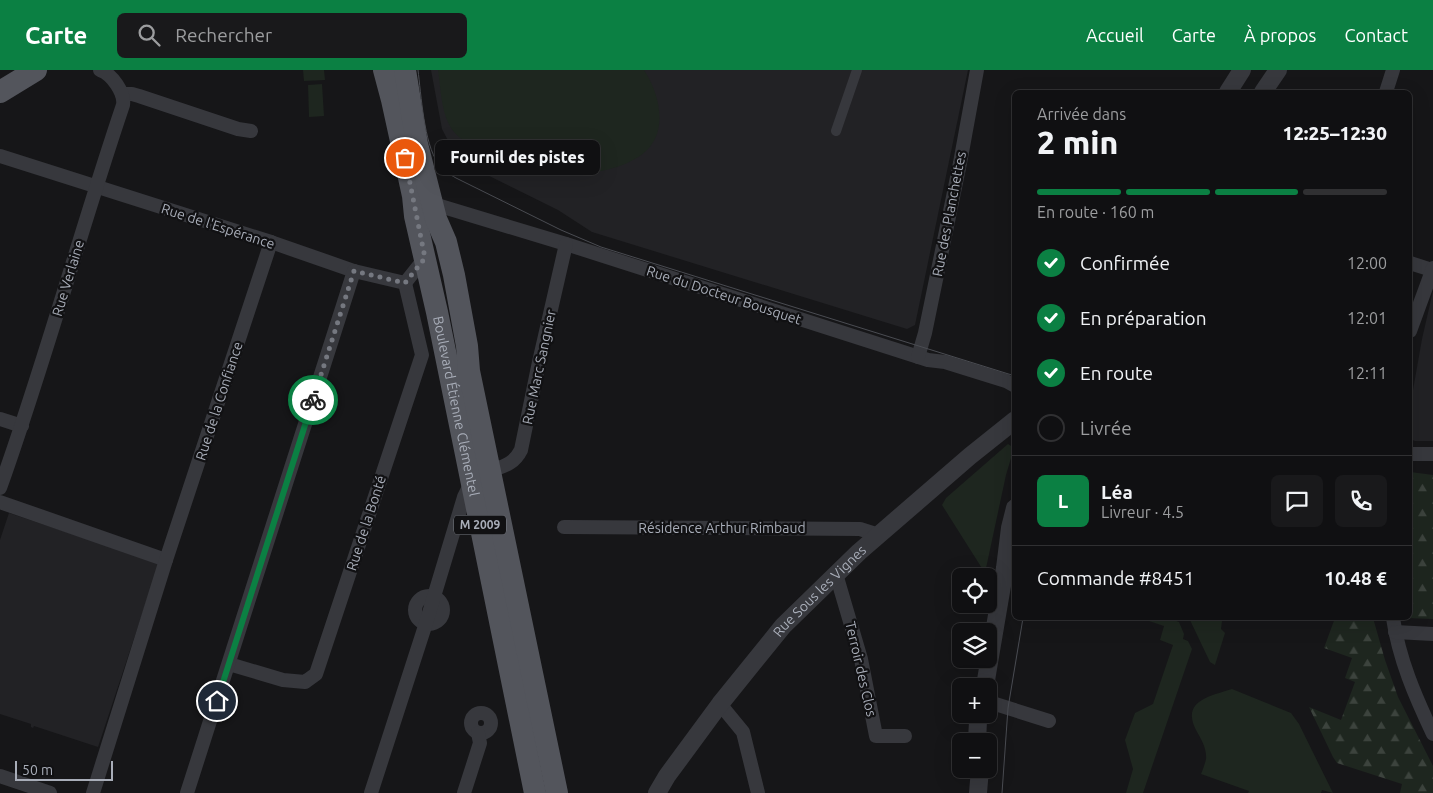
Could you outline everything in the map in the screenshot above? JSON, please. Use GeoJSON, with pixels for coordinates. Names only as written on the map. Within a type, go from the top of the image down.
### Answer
{"type":"FeatureCollection","features":[{"type":"Feature","properties":{"kind":"main road"},"geometry":{"type":"LineString","coordinates":[[0,92],[36,70]]}},
{"type":"Feature","properties":{"kind":"main road","name":"Boulevard Étienne Clémentel"},"geometry":{"type":"LineString","coordinates":[[384,70],[423,200],[436,219],[446,242],[454,275],[467,346],[469,372],[557,793]]}},
{"type":"Feature","properties":{"kind":"main road","name":"Boulevard Étienne Clémentel"},"geometry":{"type":"LineString","coordinates":[[405,70],[417,144],[423,200],[415,216],[535,793]]}},
{"type":"Feature","properties":{"kind":"street"},"geometry":{"type":"LineString","coordinates":[[836,131],[857,70]]}},
{"type":"Feature","properties":{"kind":"street","name":"Rue des Planchettes"},"geometry":{"type":"LineString","coordinates":[[918,356],[925,333],[977,70]]}},
{"type":"Feature","properties":{"kind":"street"},"geometry":{"type":"LineString","coordinates":[[1229,90],[1242,70]]}},
{"type":"Feature","properties":{"kind":"street"},"geometry":{"type":"LineString","coordinates":[[1264,90],[1278,70]]}},
{"type":"Feature","properties":{"kind":"street"},"geometry":{"type":"LineString","coordinates":[[1387,90],[1393,70]]}},
{"type":"Feature","properties":{"kind":"street"},"geometry":{"type":"LineString","coordinates":[[104,71],[122,94],[139,96],[238,129],[251,131]]}},
{"type":"Feature","properties":{"kind":"street","name":"Rue Verlaine"},"geometry":{"type":"LineString","coordinates":[[0,488],[22,426],[123,106],[122,94]]}},
{"type":"Feature","properties":{"kind":"street","name":"Rue de l'Espérance"},"geometry":{"type":"LineString","coordinates":[[0,156],[271,242],[354,271],[405,283]]}},
{"type":"Feature","properties":{"kind":"street","name":"Rue du Docteur Bousquet"},"geometry":{"type":"LineString","coordinates":[[423,200],[928,360],[945,362],[1012,384]]}},
{"type":"Feature","properties":{"kind":"street"},"geometry":{"type":"LineString","coordinates":[[446,242],[452,222],[462,213]]}},
{"type":"Feature","properties":{"kind":"street","name":"Rue de la Confiance"},"geometry":{"type":"LineString","coordinates":[[93,793],[166,560],[271,242]]}},
{"type":"Feature","properties":{"kind":"street","name":"Rue Marc Sangnier"},"geometry":{"type":"LineString","coordinates":[[490,471],[510,465],[517,459],[521,450],[566,244]]}},
{"type":"Feature","properties":{"kind":"street"},"geometry":{"type":"LineString","coordinates":[[405,283],[425,258]]}},
{"type":"Feature","properties":{"kind":"street"},"geometry":{"type":"LineString","coordinates":[[1412,264],[1433,269],[1412,326]]}},
{"type":"Feature","properties":{"kind":"street"},"geometry":{"type":"LineString","coordinates":[[187,793],[354,271]]}},
{"type":"Feature","properties":{"kind":"street","name":"Rue de la Bonté"},"geometry":{"type":"LineString","coordinates":[[229,664],[283,680],[305,682],[316,674],[422,355],[405,283]]}},
{"type":"Feature","properties":{"kind":"street"},"geometry":{"type":"LineString","coordinates":[[0,419],[22,426]]}},
{"type":"Feature","properties":{"kind":"street","name":"Rue Sous les Vignes"},"geometry":{"type":"LineString","coordinates":[[657,793],[667,776],[720,704],[783,626],[879,535],[1011,427]]}},
{"type":"Feature","properties":{"kind":"street"},"geometry":{"type":"LineString","coordinates":[[1412,454],[1433,454]]}},
{"type":"Feature","properties":{"kind":"street"},"geometry":{"type":"LineString","coordinates":[[371,793],[426,623],[464,497],[471,482]]}},
{"type":"Feature","properties":{"kind":"street"},"geometry":{"type":"LineString","coordinates":[[0,502],[166,560]]}},
{"type":"Feature","properties":{"kind":"street"},"geometry":{"type":"LineString","coordinates":[[986,678],[1012,520]]}},
{"type":"Feature","properties":{"kind":"street","name":"Résidence Arthur Rimbaud"},"geometry":{"type":"LineString","coordinates":[[564,527],[860,529],[879,535]]}},
{"type":"Feature","properties":{"kind":"street"},"geometry":{"type":"LineString","coordinates":[[1005,568],[1012,550]]}},
{"type":"Feature","properties":{"kind":"street","name":"Terroir des Clos"},"geometry":{"type":"LineString","coordinates":[[836,574],[861,659],[876,736],[905,736]]}},
{"type":"Feature","properties":{"kind":"street"},"geometry":{"type":"LineString","coordinates":[[1393,620],[1403,667],[1433,734]]}},
{"type":"Feature","properties":{"kind":"street"},"geometry":{"type":"LineString","coordinates":[[1395,632],[1433,634]]}},
{"type":"Feature","properties":{"kind":"street"},"geometry":{"type":"LineString","coordinates":[[720,704],[743,732],[758,793]]}},
{"type":"Feature","properties":{"kind":"street"},"geometry":{"type":"LineString","coordinates":[[997,705],[1049,721]]}},
{"type":"Feature","properties":{"kind":"street"},"geometry":{"type":"LineString","coordinates":[[464,793],[480,743],[478,733]]}},
{"type":"Feature","properties":{"kind":"street"},"geometry":{"type":"LineString","coordinates":[[0,776],[50,793]]}},
{"type":"Feature","properties":{"kind":"street"},"geometry":{"type":"LineString","coordinates":[[978,793],[979,778]]}},
{"type":"Feature","properties":{"kind":"shaded area"},"geometry":{"type":"Polygon","coordinates":[[[431,70],[968,70],[915,325],[907,329],[592,232],[558,210],[465,164],[455,154],[442,129],[431,70]]]}},
{"type":"Feature","properties":{"kind":"shaded area"},"geometry":{"type":"Polygon","coordinates":[[[1433,291],[1433,441],[1412,440],[1412,396],[1433,291]]]}},
{"type":"Feature","properties":{"kind":"shaded area"},"geometry":{"type":"Polygon","coordinates":[[[9,513],[159,563],[98,747],[34,726],[33,728],[31,724],[0,714],[0,540],[9,513]]]}},
{"type":"Feature","properties":{"kind":"green space"},"geometry":{"type":"Polygon","coordinates":[[[303,70],[324,70],[325,80],[304,81],[303,70]]]}},
{"type":"Feature","properties":{"kind":"green space"},"geometry":{"type":"Polygon","coordinates":[[[438,70],[644,70],[657,98],[659,109],[658,129],[655,139],[649,148],[634,160],[615,168],[575,173],[541,167],[479,149],[466,142],[454,132],[446,118],[438,70]]]}},
{"type":"Feature","properties":{"kind":"green space"},"geometry":{"type":"Polygon","coordinates":[[[322,84],[324,116],[309,117],[308,85],[322,84]]]}},
{"type":"Feature","properties":{"kind":"green space"},"geometry":{"type":"Polygon","coordinates":[[[1008,444],[1012,447],[1012,455],[986,568],[982,568],[942,505],[946,498],[1008,444]]]}},
{"type":"Feature","properties":{"kind":"green space"},"geometry":{"type":"Polygon","coordinates":[[[1412,472],[1433,475],[1433,619],[1412,618],[1412,472]]]}},
{"type":"Feature","properties":{"kind":"green space"},"geometry":{"type":"Polygon","coordinates":[[[1174,620],[1179,622],[1184,634],[1183,639],[1188,641],[1192,649],[1143,793],[1126,793],[1133,769],[1125,740],[1135,713],[1153,704],[1173,645],[1160,640],[1164,626],[1149,621],[1174,620]]]}},
{"type":"Feature","properties":{"kind":"green space"},"geometry":{"type":"Polygon","coordinates":[[[1190,620],[1222,621],[1221,629],[1225,633],[1215,665],[1210,662],[1190,620]]]}},
{"type":"Feature","properties":{"kind":"green space"},"geometry":{"type":"Polygon","coordinates":[[[1334,620],[1374,620],[1398,697],[1433,766],[1433,793],[1400,793],[1402,784],[1337,763],[1309,707],[1341,720],[1355,682],[1345,678],[1352,658],[1324,648],[1334,620]]]}},
{"type":"Feature","properties":{"kind":"green space"},"geometry":{"type":"Polygon","coordinates":[[[1232,689],[1291,713],[1299,724],[1333,793],[1322,790],[1321,793],[1248,793],[1249,791],[1201,774],[1206,759],[1206,751],[1192,720],[1192,712],[1200,701],[1232,689]]]}},
{"type":"Feature","properties":{"kind":"tram line"},"geometry":{"type":"LineString","coordinates":[[418,70],[429,144],[433,155],[440,165],[446,172],[456,178],[561,230],[601,247],[1012,375]]}},
{"type":"Feature","properties":{"kind":"tram line"},"geometry":{"type":"LineString","coordinates":[[1002,793],[1008,708],[1023,620]]}},
{"type":"Feature","properties":{"kind":"way so far"},"geometry":{"type":"LineString","coordinates":[[313,400],[354,271],[405,283],[425,258],[415,216],[405,158]]}},
{"type":"Feature","properties":{"kind":"place","name":"Fournil des pistes"},"geometry":{"type":"Point","coordinates":[405,158]}},
{"type":"Feature","properties":{"kind":"route"},"geometry":{"type":"LineString","coordinates":[[217,701],[313,400]]}}]}
